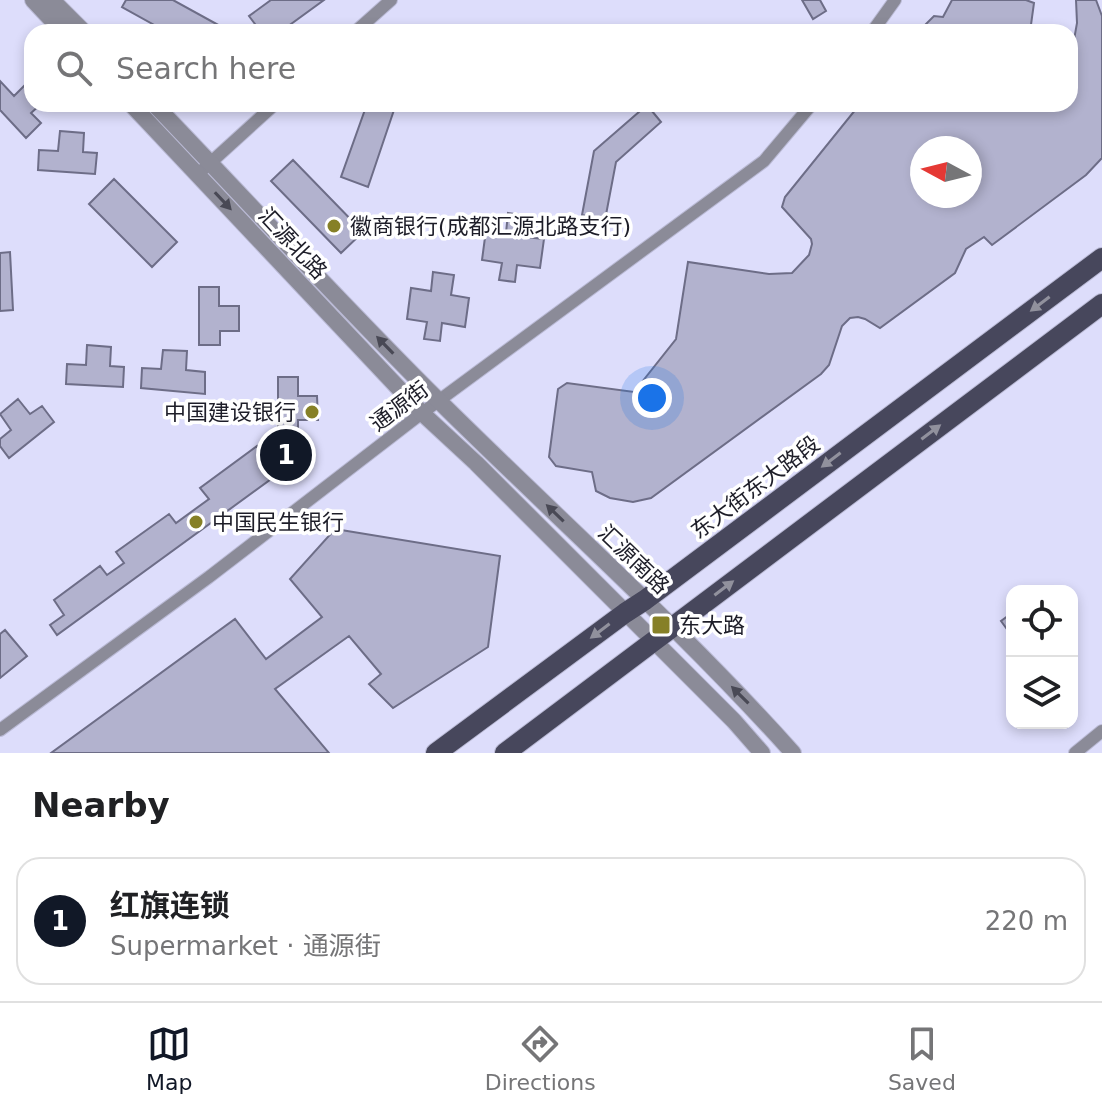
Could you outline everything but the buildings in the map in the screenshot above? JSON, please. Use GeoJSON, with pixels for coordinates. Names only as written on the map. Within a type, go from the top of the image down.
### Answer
{"type":"FeatureCollection","features":[{"type":"Feature","properties":{"kind":"main road","name":"东大街东大路段"},"geometry":{"type":"LineString","coordinates":[[436,753],[1102,258]]}},
{"type":"Feature","properties":{"kind":"main road"},"geometry":{"type":"LineString","coordinates":[[505,753],[1102,304]]}},
{"type":"Feature","properties":{"kind":"street"},"geometry":{"type":"LineString","coordinates":[[33,0],[56,24]]}},
{"type":"Feature","properties":{"kind":"street"},"geometry":{"type":"LineString","coordinates":[[52,0],[76,24]]}},
{"type":"Feature","properties":{"kind":"street"},"geometry":{"type":"LineString","coordinates":[[364,24],[391,0]]}},
{"type":"Feature","properties":{"kind":"street"},"geometry":{"type":"LineString","coordinates":[[878,24],[895,0]]}},
{"type":"Feature","properties":{"kind":"street","name":"汇源北路"},"geometry":{"type":"LineString","coordinates":[[140,112],[204,168],[439,401]]}},
{"type":"Feature","properties":{"kind":"street","name":"汇源北路"},"geometry":{"type":"LineString","coordinates":[[160,112],[204,168],[422,413]]}},
{"type":"Feature","properties":{"kind":"street"},"geometry":{"type":"LineString","coordinates":[[204,168],[266,112]]}},
{"type":"Feature","properties":{"kind":"street","name":"通源街"},"geometry":{"type":"LineString","coordinates":[[0,730],[764,161],[805,112]]}},
{"type":"Feature","properties":{"kind":"street","name":"汇源南路"},"geometry":{"type":"LineString","coordinates":[[439,401],[645,600],[750,705],[793,753]]}},
{"type":"Feature","properties":{"kind":"street","name":"汇源南路"},"geometry":{"type":"LineString","coordinates":[[422,413],[487,474],[734,721],[762,753]]}},
{"type":"Feature","properties":{"kind":"street"},"geometry":{"type":"LineString","coordinates":[[1075,753],[1102,731]]}},
{"type":"Feature","properties":{"kind":"place","name":"徽商银行(成都汇源北路支行)"},"geometry":{"type":"Point","coordinates":[334,226]}},
{"type":"Feature","properties":{"kind":"place","name":"中国建设银行"},"geometry":{"type":"Point","coordinates":[312,412]}},
{"type":"Feature","properties":{"kind":"place","name":"红旗连锁"},"geometry":{"type":"Point","coordinates":[286,455]}},
{"type":"Feature","properties":{"kind":"place","name":"中国民生银行"},"geometry":{"type":"Point","coordinates":[196,522]}},
{"type":"Feature","properties":{"kind":"place","name":"东大路"},"geometry":{"type":"Point","coordinates":[661,625]}}]}
